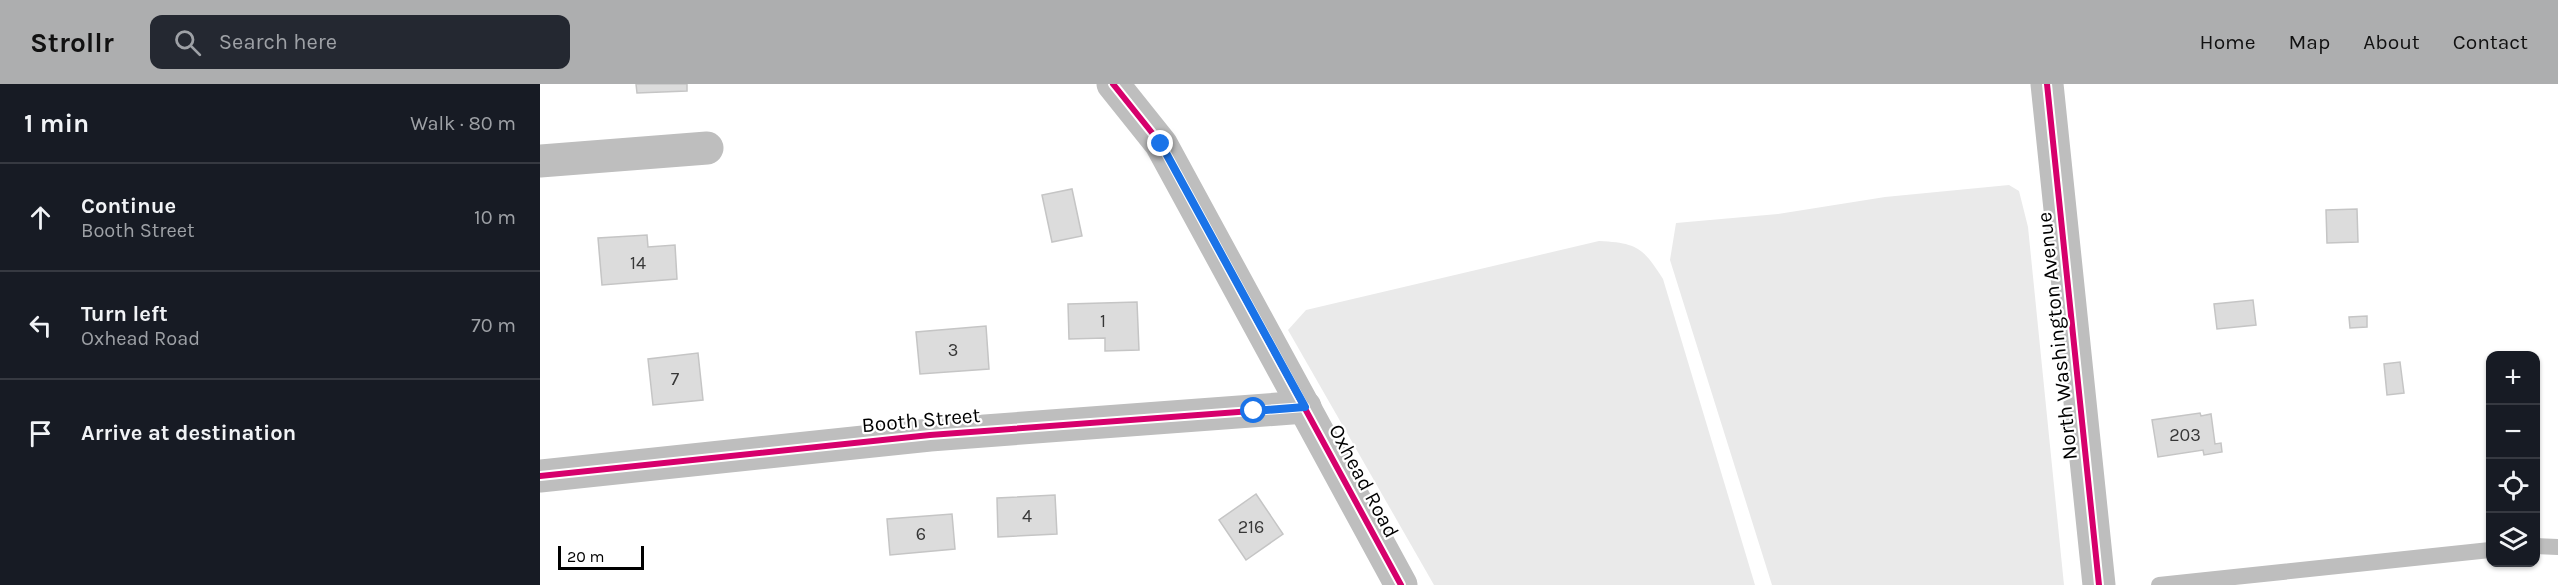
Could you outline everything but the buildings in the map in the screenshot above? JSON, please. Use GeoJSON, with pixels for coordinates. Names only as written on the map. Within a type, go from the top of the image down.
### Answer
{"type":"FeatureCollection","features":[{"type":"Feature","properties":{"kind":"street","name":"Oxhead Road"},"geometry":{"type":"LineString","coordinates":[[1113,84],[1161,144],[1401,585]]}},
{"type":"Feature","properties":{"kind":"street","name":"North Washington Avenue"},"geometry":{"type":"LineString","coordinates":[[2048,84],[2099,585]]}},
{"type":"Feature","properties":{"kind":"street"},"geometry":{"type":"LineString","coordinates":[[540,161],[707,148]]}},
{"type":"Feature","properties":{"kind":"street","name":"Booth Street"},"geometry":{"type":"LineString","coordinates":[[540,476],[930,435],[1305,407]]}},
{"type":"Feature","properties":{"kind":"lane"},"geometry":{"type":"LineString","coordinates":[[2540,546],[2558,547]]}},
{"type":"Feature","properties":{"kind":"lane"},"geometry":{"type":"LineString","coordinates":[[2159,585],[2486,549]]}},
{"type":"Feature","properties":{"kind":"shaded area"},"geometry":{"type":"Polygon","coordinates":[[[2009,185],[2019,191],[2028,227],[2064,585],[1772,585],[1670,260],[1676,223],[1778,214],[1885,197],[2009,185]]]}},
{"type":"Feature","properties":{"kind":"shaded area"},"geometry":{"type":"Polygon","coordinates":[[[1599,241],[1623,243],[1638,249],[1650,260],[1663,279],[1755,585],[1434,585],[1288,330],[1306,310],[1599,241]]]}},
{"type":"Feature","properties":{"kind":"cycle path"},"geometry":{"type":"LineString","coordinates":[[1113,84],[1161,144],[1401,585]]}},
{"type":"Feature","properties":{"kind":"cycle path"},"geometry":{"type":"LineString","coordinates":[[2047,84],[2099,585]]}},
{"type":"Feature","properties":{"kind":"cycle path"},"geometry":{"type":"LineString","coordinates":[[540,476],[930,435],[1305,407]]}},
{"type":"Feature","properties":{"kind":"route"},"geometry":{"type":"LineString","coordinates":[[1161,144],[1305,407],[1254,411]]}}]}
